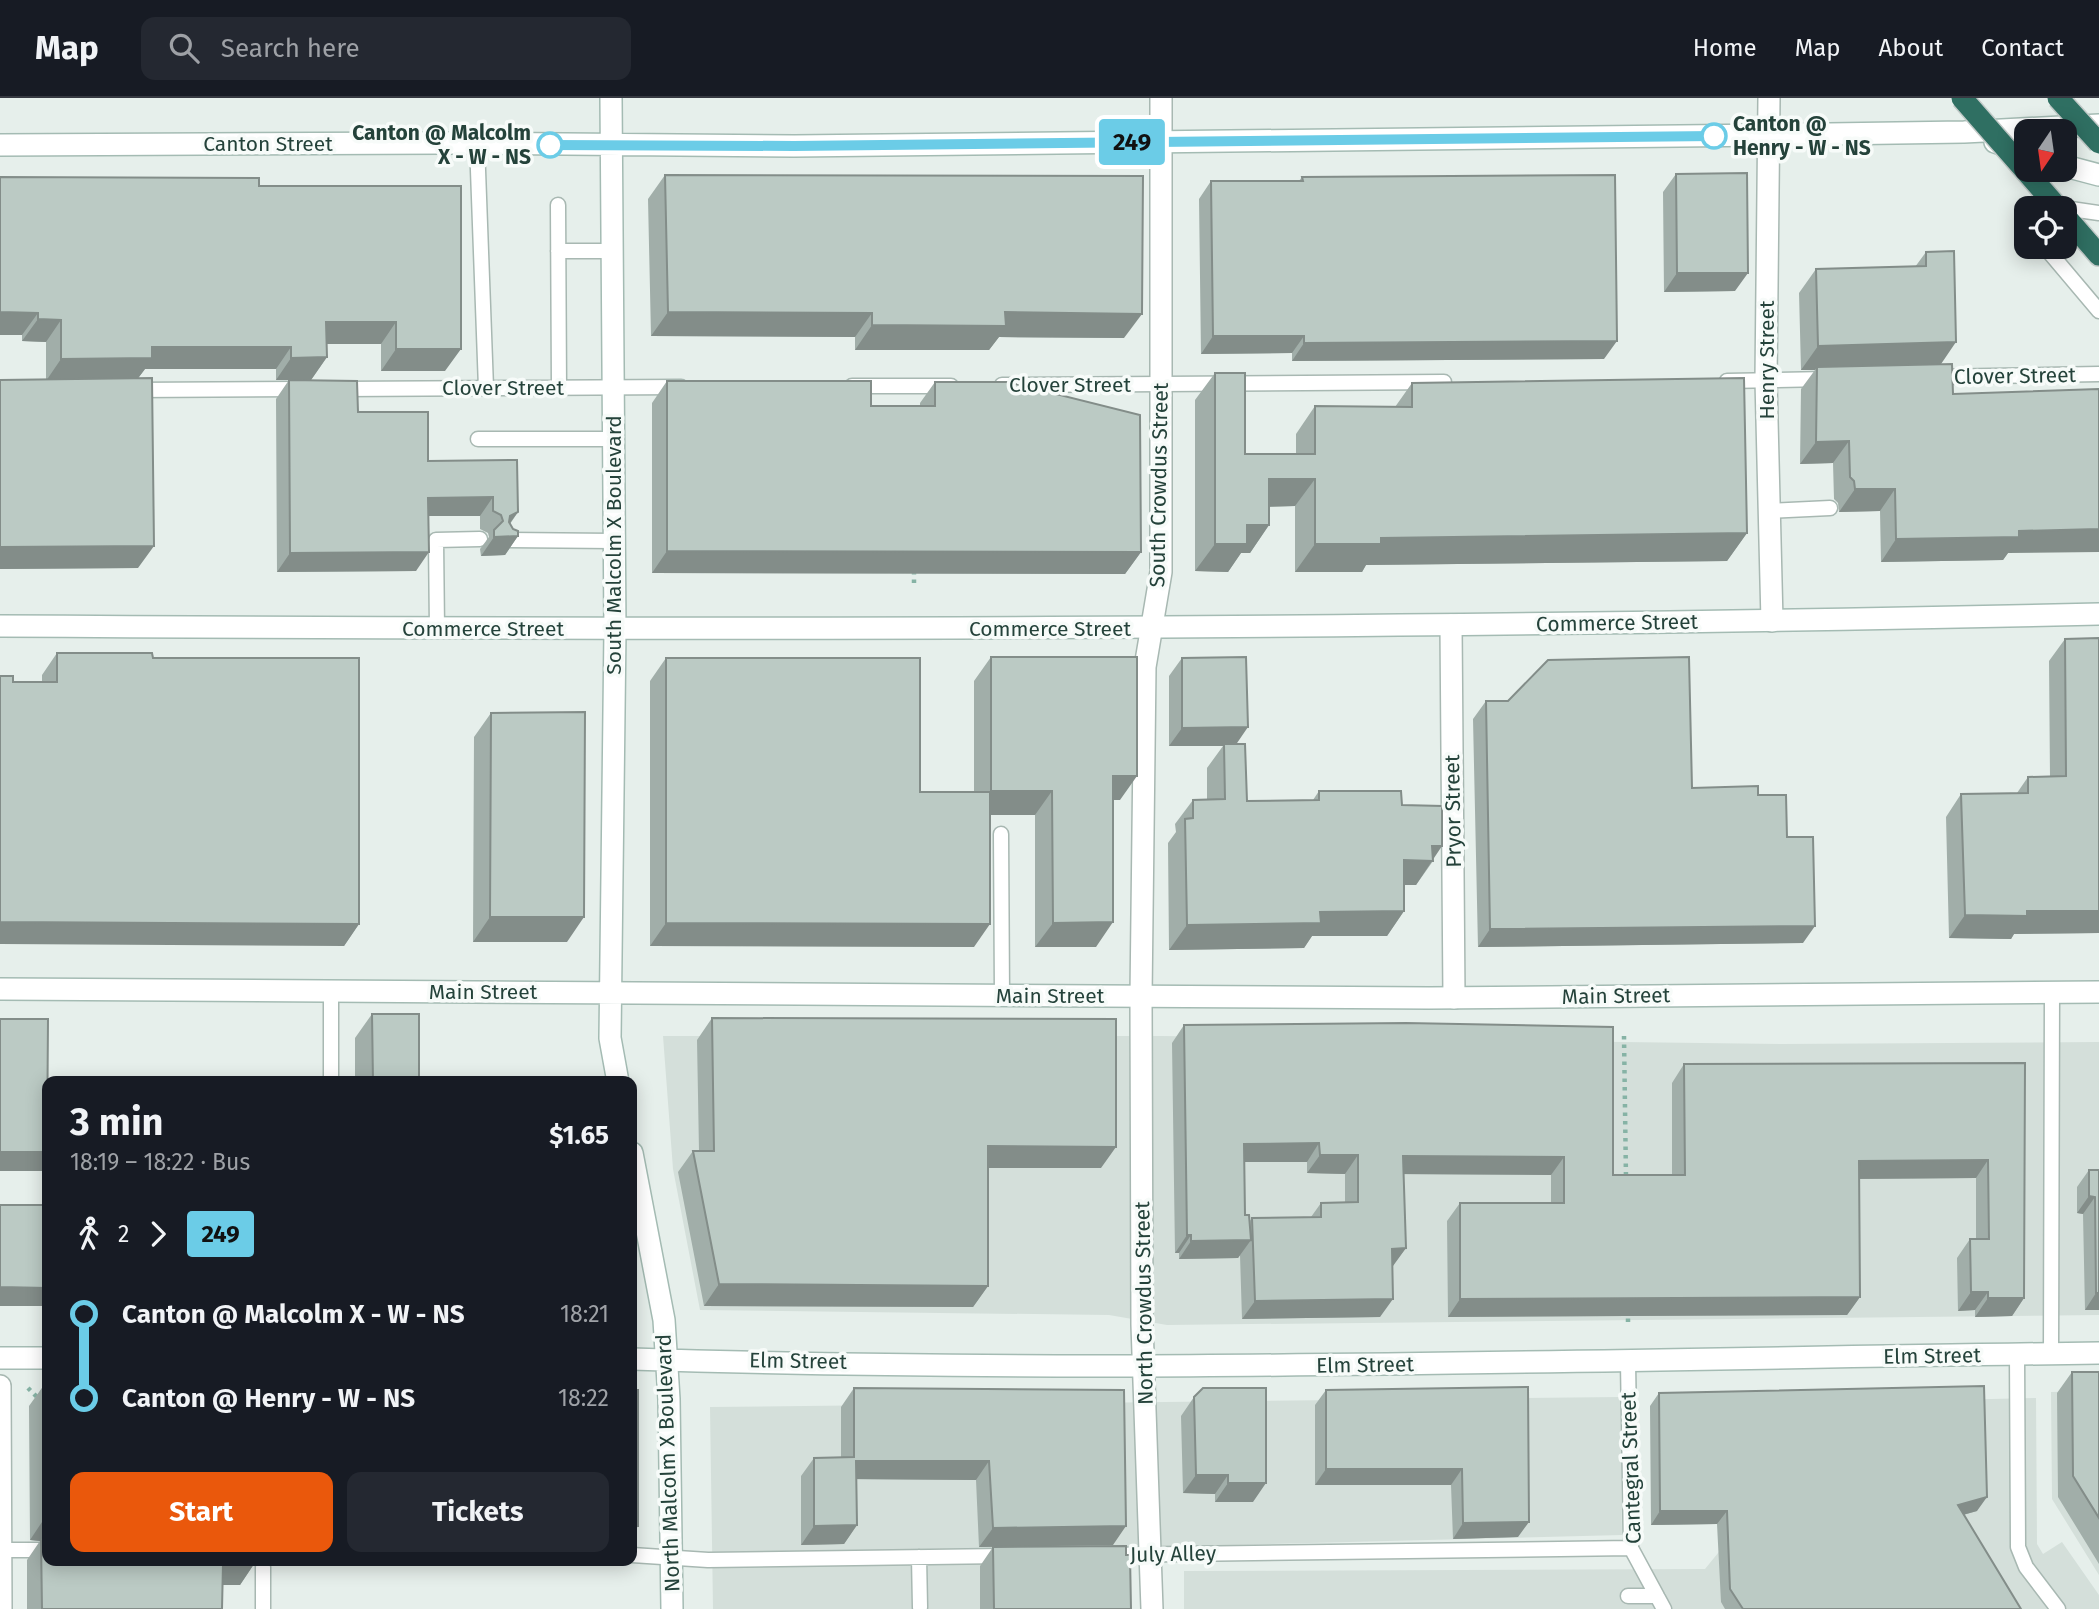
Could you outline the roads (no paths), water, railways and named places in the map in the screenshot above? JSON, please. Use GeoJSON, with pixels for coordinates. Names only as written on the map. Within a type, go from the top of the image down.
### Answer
{"type":"FeatureCollection","features":[{"type":"Feature","properties":{"kind":"highway"},"geometry":{"type":"LineString","coordinates":[[1962,98],[2050,196]]}},
{"type":"Feature","properties":{"kind":"highway"},"geometry":{"type":"LineString","coordinates":[[2058,98],[2099,143]]}},
{"type":"Feature","properties":{"kind":"highway"},"geometry":{"type":"LineString","coordinates":[[2077,230],[2099,255]]}},
{"type":"Feature","properties":{"kind":"main road","name":"South Malcolm X Boulevard"},"geometry":{"type":"LineString","coordinates":[[611,98],[615,631],[611,992]]}},
{"type":"Feature","properties":{"kind":"main road","name":"South Crowdus Street"},"geometry":{"type":"LineString","coordinates":[[1141,997],[1144,676],[1161,572],[1161,98]]}},
{"type":"Feature","properties":{"kind":"main road","name":"Henry Street"},"geometry":{"type":"LineString","coordinates":[[1769,98],[1766,380],[1772,621]]}},
{"type":"Feature","properties":{"kind":"main road","name":"Canton Street"},"geometry":{"type":"LineString","coordinates":[[0,145],[477,143],[611,146],[1161,142],[1964,132],[2099,125]]}},
{"type":"Feature","properties":{"kind":"main road","name":"Canton Street"},"geometry":{"type":"LineString","coordinates":[[1964,132],[2014,149]]}},
{"type":"Feature","properties":{"kind":"main road"},"geometry":{"type":"LineString","coordinates":[[2077,169],[2099,175]]}},
{"type":"Feature","properties":{"kind":"main road","name":"Commerce Street"},"geometry":{"type":"LineString","coordinates":[[0,626],[615,631],[1151,629],[2099,614]]}},
{"type":"Feature","properties":{"kind":"main road","name":"Pryor Street"},"geometry":{"type":"LineString","coordinates":[[1451,625],[1454,998]]}},
{"type":"Feature","properties":{"kind":"main road","name":"Main Street"},"geometry":{"type":"LineString","coordinates":[[0,989],[1454,998],[2099,992]]}},
{"type":"Feature","properties":{"kind":"main road"},"geometry":{"type":"LineString","coordinates":[[611,992],[610,1038],[617,1076]]}},
{"type":"Feature","properties":{"kind":"main road","name":"North Crowdus Street"},"geometry":{"type":"LineString","coordinates":[[1141,997],[1145,1367],[1152,1609]]}},
{"type":"Feature","properties":{"kind":"main road","name":"North Malcolm X Boulevard"},"geometry":{"type":"LineString","coordinates":[[637,1179],[664,1320],[672,1609]]}},
{"type":"Feature","properties":{"kind":"main road","name":"Elm Street"},"geometry":{"type":"LineString","coordinates":[[637,1359],[1145,1367],[1628,1363],[2099,1353]]}},
{"type":"Feature","properties":{"kind":"main road"},"geometry":{"type":"LineString","coordinates":[[0,1358],[42,1358]]}},
{"type":"Feature","properties":{"kind":"main road"},"geometry":{"type":"LineString","coordinates":[[0,1386],[1,1609]]}},
{"type":"Feature","properties":{"kind":"lane"},"geometry":{"type":"LineString","coordinates":[[477,143],[486,388]]}},
{"type":"Feature","properties":{"kind":"lane"},"geometry":{"type":"LineString","coordinates":[[558,205],[559,387]]}},
{"type":"Feature","properties":{"kind":"lane"},"geometry":{"type":"LineString","coordinates":[[2077,210],[2099,213]]}},
{"type":"Feature","properties":{"kind":"lane"},"geometry":{"type":"LineString","coordinates":[[558,251],[612,251]]}},
{"type":"Feature","properties":{"kind":"lane"},"geometry":{"type":"LineString","coordinates":[[2055,259],[2099,311]]}},
{"type":"Feature","properties":{"kind":"lane","name":"Clover Street"},"geometry":{"type":"LineString","coordinates":[[1922,378],[2099,374]]}},
{"type":"Feature","properties":{"kind":"lane"},"geometry":{"type":"LineString","coordinates":[[1711,381],[1839,379]]}},
{"type":"Feature","properties":{"kind":"lane","name":"Clover Street"},"geometry":{"type":"LineString","coordinates":[[833,386],[1463,382]]}},
{"type":"Feature","properties":{"kind":"lane","name":"Clover Street"},"geometry":{"type":"LineString","coordinates":[[121,390],[699,387]]}},
{"type":"Feature","properties":{"kind":"lane"},"geometry":{"type":"LineString","coordinates":[[478,439],[614,439]]}},
{"type":"Feature","properties":{"kind":"lane"},"geometry":{"type":"LineString","coordinates":[[1769,511],[1830,508]]}},
{"type":"Feature","properties":{"kind":"lane"},"geometry":{"type":"LineString","coordinates":[[437,629],[436,540],[480,539]]}},
{"type":"Feature","properties":{"kind":"lane"},"geometry":{"type":"LineString","coordinates":[[505,540],[614,541]]}},
{"type":"Feature","properties":{"kind":"lane"},"geometry":{"type":"LineString","coordinates":[[1001,834],[1002,996]]}},
{"type":"Feature","properties":{"kind":"lane"},"geometry":{"type":"LineString","coordinates":[[331,991],[331,1076]]}},
{"type":"Feature","properties":{"kind":"lane"},"geometry":{"type":"LineString","coordinates":[[2051,1354],[2052,992]]}},
{"type":"Feature","properties":{"kind":"lane"},"geometry":{"type":"LineString","coordinates":[[2017,1354],[2018,1547],[2026,1567],[2058,1609]]}},
{"type":"Feature","properties":{"kind":"lane","name":"Cantegral Street"},"geometry":{"type":"LineString","coordinates":[[1628,1363],[1631,1548],[1660,1602]]}},
{"type":"Feature","properties":{"kind":"lane","name":"July Alley"},"geometry":{"type":"LineString","coordinates":[[1096,1555],[1631,1548]]}},
{"type":"Feature","properties":{"kind":"lane"},"geometry":{"type":"LineString","coordinates":[[1,1550],[42,1550]]}},
{"type":"Feature","properties":{"kind":"lane"},"geometry":{"type":"LineString","coordinates":[[637,1555],[1014,1556]]}},
{"type":"Feature","properties":{"kind":"lane"},"geometry":{"type":"LineString","coordinates":[[919,1557],[920,1606]]}},
{"type":"Feature","properties":{"kind":"lane"},"geometry":{"type":"LineString","coordinates":[[263,1567],[263,1609]]}},
{"type":"Feature","properties":{"kind":"lane"},"geometry":{"type":"LineString","coordinates":[[1628,1596],[1660,1602]]}},
{"type":"Feature","properties":{"kind":"place","name":"Canton @ Henry - W - NS"},"geometry":{"type":"Point","coordinates":[1714,136]}},
{"type":"Feature","properties":{"kind":"place","name":"Canton @ Malcolm X - W - NS"},"geometry":{"type":"Point","coordinates":[550,145]}}]}
